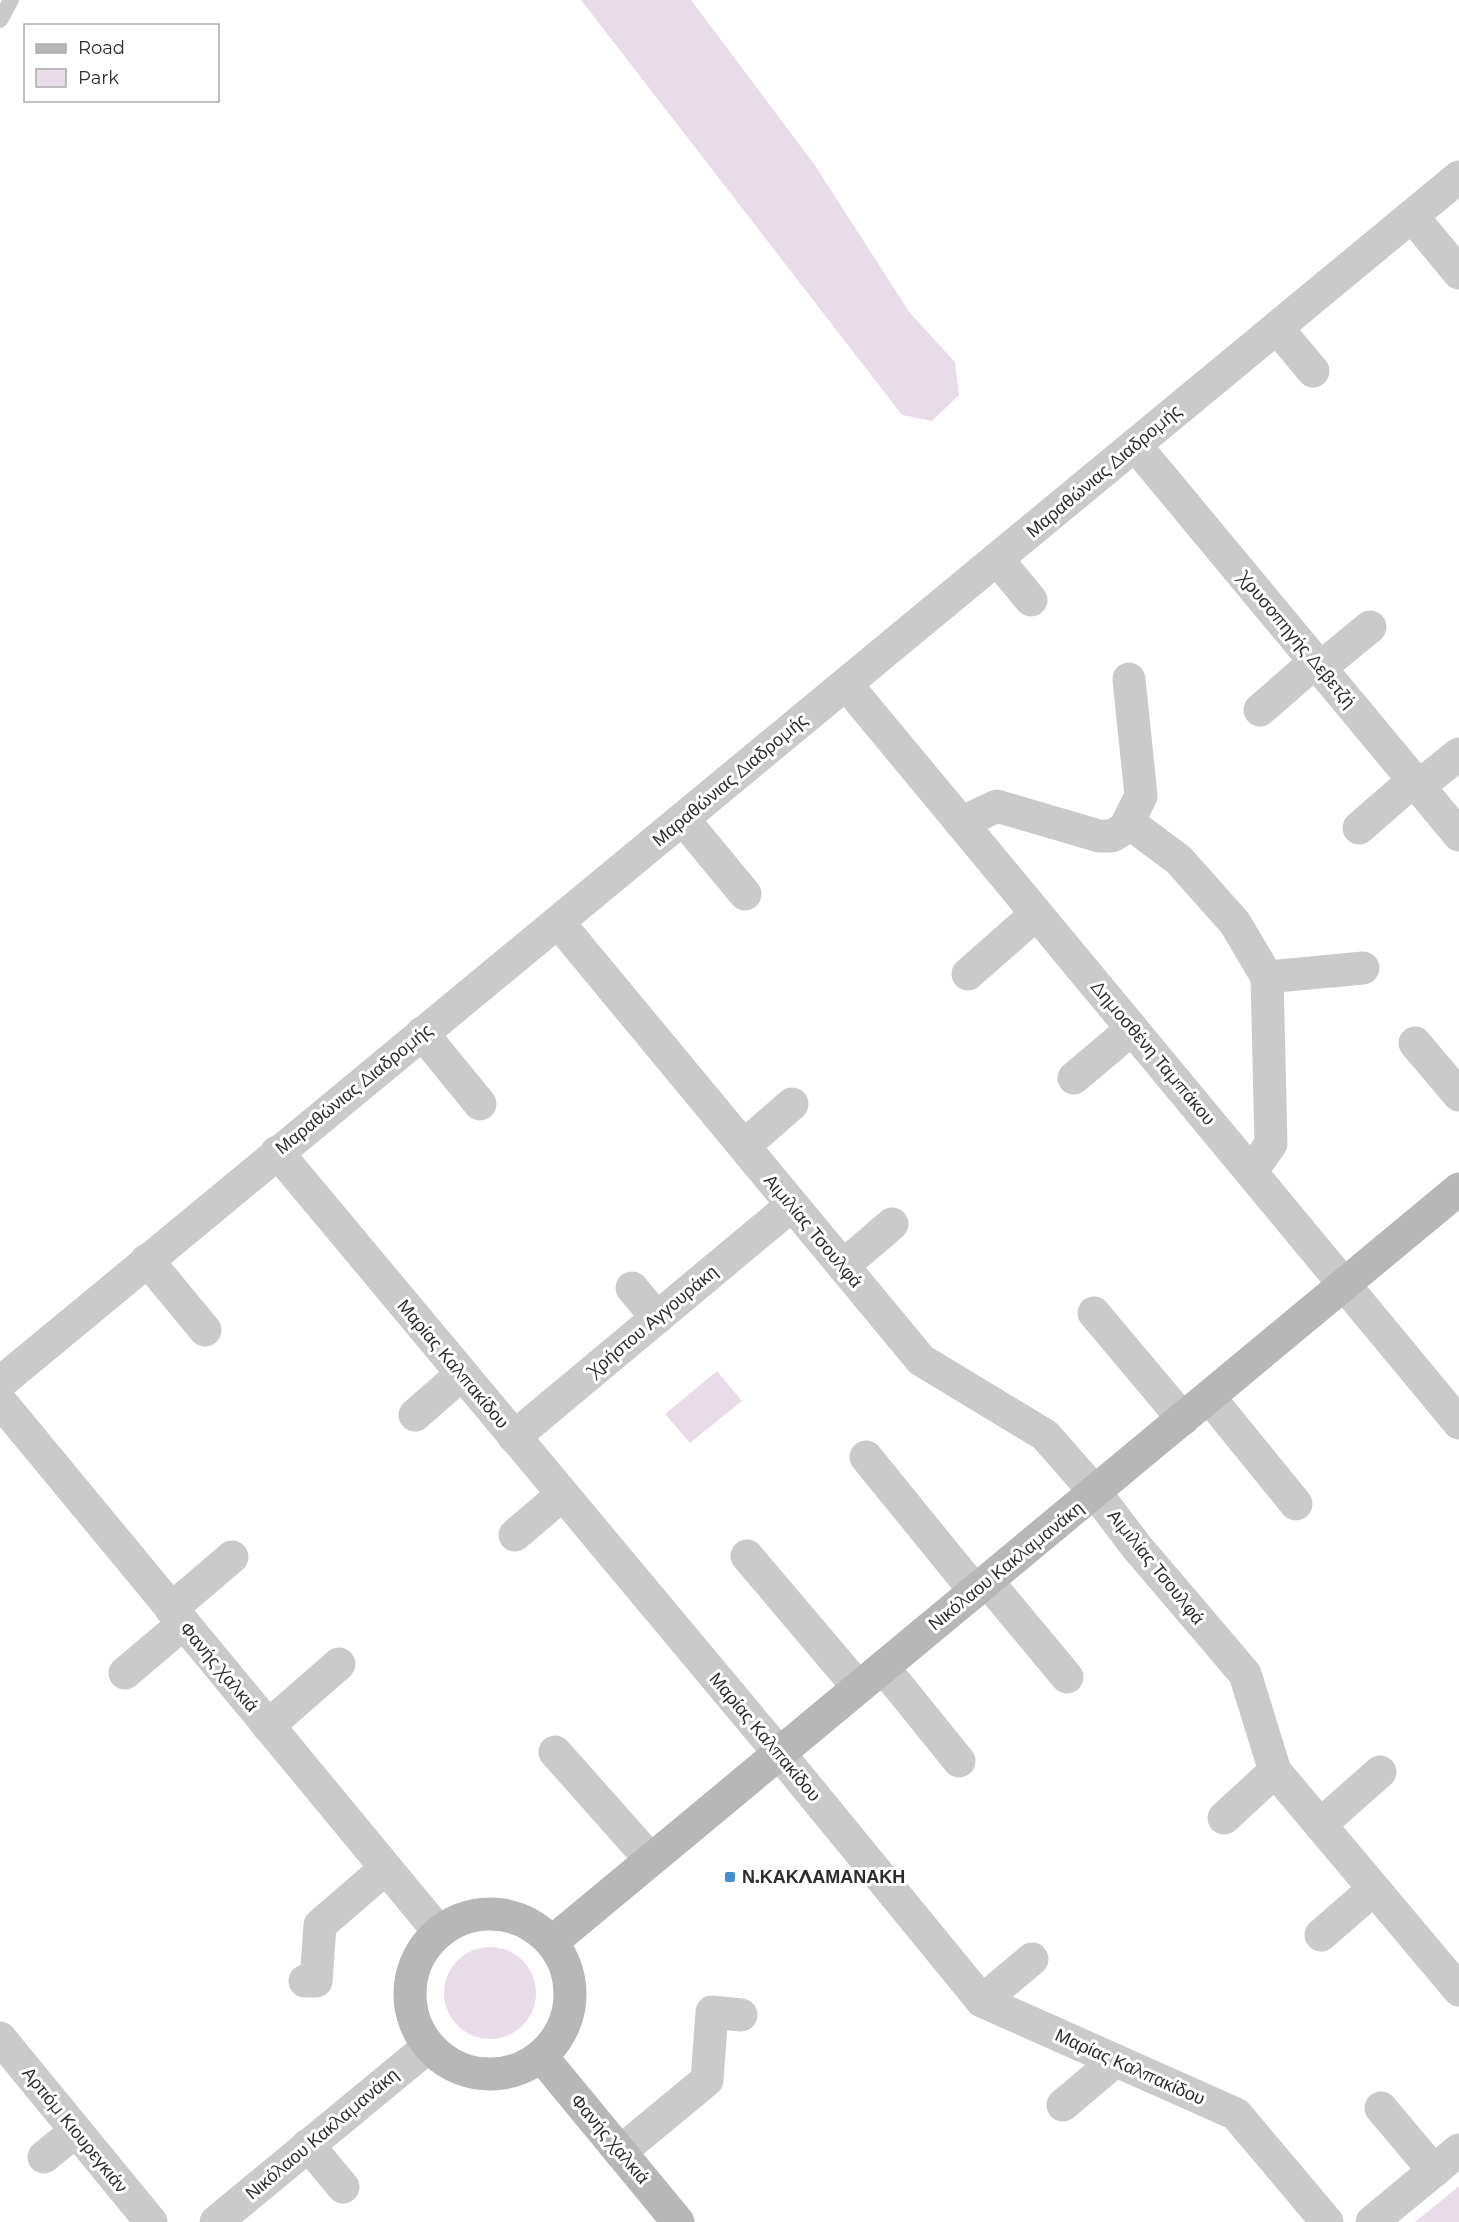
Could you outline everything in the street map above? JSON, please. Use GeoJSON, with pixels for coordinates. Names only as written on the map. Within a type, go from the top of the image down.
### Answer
{"type":"FeatureCollection","features":[{"type":"Feature","properties":{"kind":"street","name":"Μαραθώνιας Διαδρομής"},"geometry":{"type":"LineString","coordinates":[[0,1383],[1459,177]]}},
{"type":"Feature","properties":{"kind":"street"},"geometry":{"type":"LineString","coordinates":[[1412,216],[1459,273]]}},
{"type":"Feature","properties":{"kind":"street"},"geometry":{"type":"LineString","coordinates":[[1277,328],[1312,371]]}},
{"type":"Feature","properties":{"kind":"street","name":"Χρυσοπηγής Δεβετζή"},"geometry":{"type":"LineString","coordinates":[[1135,445],[1459,835]]}},
{"type":"Feature","properties":{"kind":"street"},"geometry":{"type":"LineString","coordinates":[[997,560],[1030,600]]}},
{"type":"Feature","properties":{"kind":"street"},"geometry":{"type":"LineString","coordinates":[[1260,710],[1370,627]]}},
{"type":"Feature","properties":{"kind":"street"},"geometry":{"type":"LineString","coordinates":[[961,823],[997,806],[1098,837],[1112,836],[1125,828],[1141,796],[1129,679]]}},
{"type":"Feature","properties":{"kind":"street","name":"Δημοσθένη Ταμπάκου"},"geometry":{"type":"LineString","coordinates":[[846,684],[1459,1423]]}},
{"type":"Feature","properties":{"kind":"street"},"geometry":{"type":"LineString","coordinates":[[1359,828],[1459,753]]}},
{"type":"Feature","properties":{"kind":"street"},"geometry":{"type":"LineString","coordinates":[[682,819],[745,894]]}},
{"type":"Feature","properties":{"kind":"street"},"geometry":{"type":"LineString","coordinates":[[1128,822],[1179,860],[1234,923],[1267,977],[1271,1144],[1251,1172]]}},
{"type":"Feature","properties":{"kind":"street"},"geometry":{"type":"LineString","coordinates":[[968,974],[1036,914]]}},
{"type":"Feature","properties":{"kind":"street","name":"Αιμιλίας Τσουλφά"},"geometry":{"type":"LineString","coordinates":[[558,922],[921,1360],[1045,1435],[1095,1492],[1136,1546],[1245,1674],[1275,1771],[1374,1889],[1455,1979]]}},
{"type":"Feature","properties":{"kind":"street"},"geometry":{"type":"LineString","coordinates":[[1267,977],[1364,968]]}},
{"type":"Feature","properties":{"kind":"street"},"geometry":{"type":"LineString","coordinates":[[1074,1078],[1132,1029]]}},
{"type":"Feature","properties":{"kind":"street"},"geometry":{"type":"LineString","coordinates":[[422,1033],[480,1104]]}},
{"type":"Feature","properties":{"kind":"street"},"geometry":{"type":"LineString","coordinates":[[1415,1042],[1459,1095]]}},
{"type":"Feature","properties":{"kind":"street"},"geometry":{"type":"LineString","coordinates":[[744,1146],[792,1104]]}},
{"type":"Feature","properties":{"kind":"street","name":"Μαρίας Καλπακίδου"},"geometry":{"type":"LineString","coordinates":[[277,1152],[779,1753],[982,2001],[1236,2114],[1327,2222]]}},
{"type":"Feature","properties":{"kind":"street","name":"Νικόλαου Κακλαμανάκη"},"geometry":{"type":"LineString","coordinates":[[552,1942],[1459,1190]]}},
{"type":"Feature","properties":{"kind":"street","name":"Χρήστου Αγγουράκη"},"geometry":{"type":"LineString","coordinates":[[514,1437],[792,1204]]}},
{"type":"Feature","properties":{"kind":"street"},"geometry":{"type":"LineString","coordinates":[[843,1266],[892,1224]]}},
{"type":"Feature","properties":{"kind":"street"},"geometry":{"type":"LineString","coordinates":[[147,1260],[205,1330]]}},
{"type":"Feature","properties":{"kind":"street"},"geometry":{"type":"LineString","coordinates":[[632,1288],[657,1318]]}},
{"type":"Feature","properties":{"kind":"street"},"geometry":{"type":"LineString","coordinates":[[1094,1313],[1183,1419]]}},
{"type":"Feature","properties":{"kind":"street"},"geometry":{"type":"LineString","coordinates":[[415,1415],[462,1374]]}},
{"type":"Feature","properties":{"kind":"street"},"geometry":{"type":"LineString","coordinates":[[1209,1397],[1296,1504]]}},
{"type":"Feature","properties":{"kind":"street","name":"Φανής Χαλκιά"},"geometry":{"type":"LineString","coordinates":[[0,1401],[439,1932]]}},
{"type":"Feature","properties":{"kind":"street"},"geometry":{"type":"LineString","coordinates":[[866,1456],[981,1586],[1067,1677]]}},
{"type":"Feature","properties":{"kind":"street"},"geometry":{"type":"LineString","coordinates":[[515,1535],[562,1495]]}},
{"type":"Feature","properties":{"kind":"street"},"geometry":{"type":"LineString","coordinates":[[747,1556],[858,1687]]}},
{"type":"Feature","properties":{"kind":"street"},"geometry":{"type":"LineString","coordinates":[[125,1673],[232,1557]]}},
{"type":"Feature","properties":{"kind":"street"},"geometry":{"type":"LineString","coordinates":[[268,1726],[339,1664]]}},
{"type":"Feature","properties":{"kind":"street"},"geometry":{"type":"LineString","coordinates":[[883,1667],[959,1761]]}},
{"type":"Feature","properties":{"kind":"street"},"geometry":{"type":"LineString","coordinates":[[555,1752],[650,1859]]}},
{"type":"Feature","properties":{"kind":"street"},"geometry":{"type":"LineString","coordinates":[[1224,1818],[1275,1771]]}},
{"type":"Feature","properties":{"kind":"street"},"geometry":{"type":"LineString","coordinates":[[1320,1825],[1380,1772]]}},
{"type":"Feature","properties":{"kind":"street"},"geometry":{"type":"LineString","coordinates":[[305,1981],[316,1981],[320,1925],[386,1868]]}},
{"type":"Feature","properties":{"kind":"street"},"geometry":{"type":"LineString","coordinates":[[1321,1935],[1374,1889]]}},
{"type":"Feature","properties":{"kind":"street"},"geometry":{"type":"LineString","coordinates":[[479,1914],[500,1914],[520,1919],[538,1929],[552,1942],[564,1962],[570,1983],[570,2005],[562,2031],[542,2057],[507,2073],[479,2074],[453,2065],[428,2047],[416,2026],[410,2000],[412,1973],[423,1949],[439,1932],[460,1919],[479,1914]]}},
{"type":"Feature","properties":{"kind":"street"},"geometry":{"type":"LineString","coordinates":[[982,2001],[1032,1959]]}},
{"type":"Feature","properties":{"kind":"street"},"geometry":{"type":"LineString","coordinates":[[620,2152],[707,2080],[712,2012],[741,2015]]}},
{"type":"Feature","properties":{"kind":"street","name":"Αρτιόμ Κιουρεγκιάν"},"geometry":{"type":"LineString","coordinates":[[0,2038],[151,2222]]}},
{"type":"Feature","properties":{"kind":"street","name":"Νικόλαου Κακλαμανάκη"},"geometry":{"type":"LineString","coordinates":[[216,2222],[428,2047]]}},
{"type":"Feature","properties":{"kind":"street","name":"Φανής Χαλκιά"},"geometry":{"type":"LineString","coordinates":[[542,2057],[620,2152],[665,2217]]}},
{"type":"Feature","properties":{"kind":"street"},"geometry":{"type":"LineString","coordinates":[[1063,2105],[1115,2061]]}},
{"type":"Feature","properties":{"kind":"street"},"geometry":{"type":"LineString","coordinates":[[1382,2108],[1434,2171]]}},
{"type":"Feature","properties":{"kind":"street"},"geometry":{"type":"LineString","coordinates":[[44,2157],[76,2131]]}},
{"type":"Feature","properties":{"kind":"street"},"geometry":{"type":"LineString","coordinates":[[308,2145],[344,2187]]}},
{"type":"Feature","properties":{"kind":"street"},"geometry":{"type":"LineString","coordinates":[[1372,2222],[1459,2150]]}},
{"type":"Feature","properties":{"kind":"lane"},"geometry":{"type":"LineString","coordinates":[[0,20],[11,0]]}},
{"type":"Feature","properties":{"kind":"green space"},"geometry":{"type":"Polygon","coordinates":[[[581,0],[691,0],[814,164],[910,313],[955,362],[959,395],[932,421],[902,415],[581,0]]]}},
{"type":"Feature","properties":{"kind":"green space"},"geometry":{"type":"Polygon","coordinates":[[[717,1371],[742,1401],[690,1443],[665,1414],[717,1371]]]}},
{"type":"Feature","properties":{"kind":"green space"},"geometry":{"type":"Polygon","coordinates":[[[481,1947],[499,1947],[516,1954],[529,1967],[536,1984],[536,2002],[529,2019],[516,2032],[499,2039],[481,2039],[464,2032],[451,2019],[444,2002],[444,1984],[451,1967],[464,1954],[481,1947]]]}},
{"type":"Feature","properties":{"kind":"green space"},"geometry":{"type":"Polygon","coordinates":[[[1459,2186],[1459,2222],[1415,2222],[1459,2186]]]}},
{"type":"Feature","properties":{"kind":"place","name":"Ν.ΚΑΚΛΑΜΑΝΑΚΗ"},"geometry":{"type":"Point","coordinates":[730,1877]}}]}
